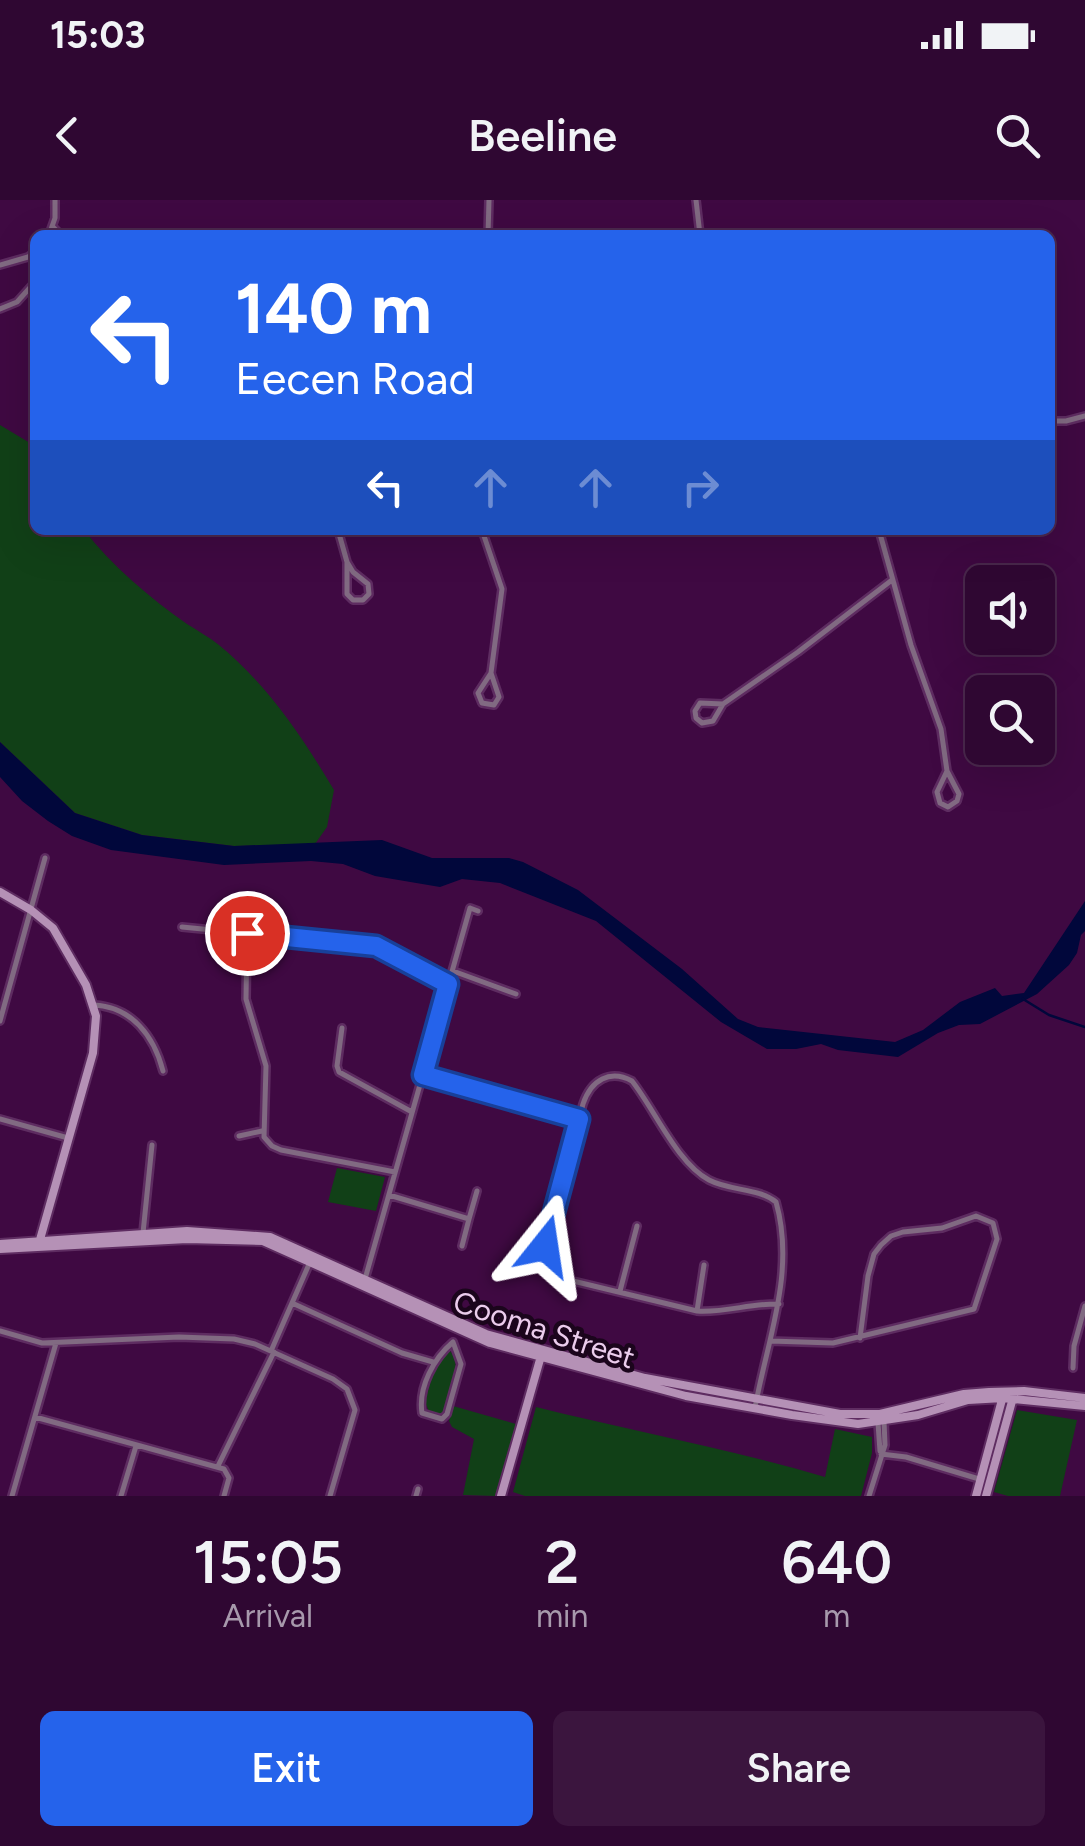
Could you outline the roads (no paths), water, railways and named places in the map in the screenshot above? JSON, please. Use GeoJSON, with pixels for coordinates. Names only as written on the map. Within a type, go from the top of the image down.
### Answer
{"type":"FeatureCollection","features":[{"type":"Feature","properties":{"kind":"main road"},"geometry":{"type":"LineString","coordinates":[[0,892],[53,928],[94,1006],[95,1040],[39,1244]]}},
{"type":"Feature","properties":{"kind":"main road","name":"Cooma Street"},"geometry":{"type":"LineString","coordinates":[[0,1247],[187,1231],[278,1239],[327,1270],[393,1302],[460,1326]]}},
{"type":"Feature","properties":{"kind":"main road","name":"Cooma Street"},"geometry":{"type":"LineString","coordinates":[[312,1259],[365,1278],[490,1343],[686,1396],[756,1404],[847,1423],[881,1420],[964,1394],[1080,1401]]}},
{"type":"Feature","properties":{"kind":"main road"},"geometry":{"type":"LineString","coordinates":[[327,1270],[365,1278],[368,1287],[393,1302]]}},
{"type":"Feature","properties":{"kind":"main road"},"geometry":{"type":"LineString","coordinates":[[501,1496],[542,1354]]}},
{"type":"Feature","properties":{"kind":"main road"},"geometry":{"type":"LineString","coordinates":[[986,1496],[986,1480],[1008,1395]]}},
{"type":"Feature","properties":{"kind":"main road"},"geometry":{"type":"LineString","coordinates":[[976,1496],[986,1480]]}},
{"type":"Feature","properties":{"kind":"street"},"geometry":{"type":"LineString","coordinates":[[51,230],[55,200]]}},
{"type":"Feature","properties":{"kind":"street"},"geometry":{"type":"LineString","coordinates":[[488,230],[490,200]]}},
{"type":"Feature","properties":{"kind":"street"},"geometry":{"type":"LineString","coordinates":[[696,200],[699,230]]}},
{"type":"Feature","properties":{"kind":"street"},"geometry":{"type":"LineString","coordinates":[[52,226],[56,230]]}},
{"type":"Feature","properties":{"kind":"street"},"geometry":{"type":"LineString","coordinates":[[0,265],[30,256]]}},
{"type":"Feature","properties":{"kind":"street"},"geometry":{"type":"LineString","coordinates":[[0,309],[17,302],[30,288]]}},
{"type":"Feature","properties":{"kind":"street"},"geometry":{"type":"LineString","coordinates":[[1055,421],[1085,416]]}},
{"type":"Feature","properties":{"kind":"street"},"geometry":{"type":"LineString","coordinates":[[339,535],[352,572],[370,588],[364,600],[350,597],[347,562]]}},
{"type":"Feature","properties":{"kind":"street"},"geometry":{"type":"LineString","coordinates":[[484,535],[502,588],[492,673],[499,697],[489,706],[482,704],[478,693],[492,673]]}},
{"type":"Feature","properties":{"kind":"street"},"geometry":{"type":"LineString","coordinates":[[879,535],[941,729],[947,771],[959,794],[948,807],[940,803],[936,792],[947,771]]}},
{"type":"Feature","properties":{"kind":"street"},"geometry":{"type":"LineString","coordinates":[[347,585],[352,579],[363,578]]}},
{"type":"Feature","properties":{"kind":"street"},"geometry":{"type":"LineString","coordinates":[[722,704],[700,703],[695,710],[696,718],[710,723],[722,704],[892,580]]}},
{"type":"Feature","properties":{"kind":"street"},"geometry":{"type":"LineString","coordinates":[[0,1021],[45,857]]}},
{"type":"Feature","properties":{"kind":"street"},"geometry":{"type":"LineString","coordinates":[[365,1278],[470,908],[478,911]]}},
{"type":"Feature","properties":{"kind":"street"},"geometry":{"type":"LineString","coordinates":[[182,927],[376,946],[448,984]]}},
{"type":"Feature","properties":{"kind":"street"},"geometry":{"type":"LineString","coordinates":[[247,933],[246,999],[266,1066],[262,1131],[268,1143],[282,1150],[396,1172]]}},
{"type":"Feature","properties":{"kind":"street"},"geometry":{"type":"LineString","coordinates":[[452,971],[516,994]]}},
{"type":"Feature","properties":{"kind":"street"},"geometry":{"type":"LineString","coordinates":[[94,1006],[116,1008],[134,1020],[152,1040],[162,1070]]}},
{"type":"Feature","properties":{"kind":"street"},"geometry":{"type":"LineString","coordinates":[[342,1028],[338,1070],[412,1112]]}},
{"type":"Feature","properties":{"kind":"street"},"geometry":{"type":"LineString","coordinates":[[756,1404],[779,1304],[783,1280],[776,1202],[698,1174],[632,1080],[620,1074],[594,1083],[586,1095],[545,1246],[551,1265],[562,1277],[697,1310],[779,1304]]}},
{"type":"Feature","properties":{"kind":"street"},"geometry":{"type":"LineString","coordinates":[[423,1075],[579,1119]]}},
{"type":"Feature","properties":{"kind":"street"},"geometry":{"type":"LineString","coordinates":[[0,1119],[68,1138]]}},
{"type":"Feature","properties":{"kind":"street"},"geometry":{"type":"LineString","coordinates":[[239,1136],[262,1131]]}},
{"type":"Feature","properties":{"kind":"street"},"geometry":{"type":"LineString","coordinates":[[143,1237],[152,1145]]}},
{"type":"Feature","properties":{"kind":"street"},"geometry":{"type":"LineString","coordinates":[[462,1246],[476,1191]]}},
{"type":"Feature","properties":{"kind":"street"},"geometry":{"type":"LineString","coordinates":[[389,1195],[468,1219]]}},
{"type":"Feature","properties":{"kind":"street"},"geometry":{"type":"LineString","coordinates":[[770,1341],[833,1343],[860,1338],[974,1309],[997,1240],[993,1223],[976,1216],[942,1228],[890,1236],[874,1254],[860,1338]]}},
{"type":"Feature","properties":{"kind":"street"},"geometry":{"type":"LineString","coordinates":[[620,1291],[637,1226]]}},
{"type":"Feature","properties":{"kind":"street"},"geometry":{"type":"LineString","coordinates":[[217,1467],[273,1352],[312,1259]]}},
{"type":"Feature","properties":{"kind":"street"},"geometry":{"type":"LineString","coordinates":[[697,1310],[704,1265]]}},
{"type":"Feature","properties":{"kind":"street"},"geometry":{"type":"LineString","coordinates":[[292,1303],[402,1354],[434,1362]]}},
{"type":"Feature","properties":{"kind":"street"},"geometry":{"type":"LineString","coordinates":[[1073,1368],[1074,1346],[1085,1306]]}},
{"type":"Feature","properties":{"kind":"street"},"geometry":{"type":"LineString","coordinates":[[453,1342],[460,1368],[448,1412],[438,1420],[424,1415],[420,1408],[434,1362],[453,1342],[460,1326]]}},
{"type":"Feature","properties":{"kind":"street"},"geometry":{"type":"LineString","coordinates":[[0,1331],[42,1343],[180,1337],[245,1340],[341,1384],[351,1396],[354,1410],[330,1496]]}},
{"type":"Feature","properties":{"kind":"street"},"geometry":{"type":"LineString","coordinates":[[12,1496],[56,1343]]}},
{"type":"Feature","properties":{"kind":"street"},"geometry":{"type":"LineString","coordinates":[[35,1417],[227,1471],[224,1496]]}},
{"type":"Feature","properties":{"kind":"street"},"geometry":{"type":"LineString","coordinates":[[869,1496],[880,1454],[881,1420]]}},
{"type":"Feature","properties":{"kind":"street"},"geometry":{"type":"LineString","coordinates":[[121,1496],[136,1446]]}},
{"type":"Feature","properties":{"kind":"street"},"geometry":{"type":"LineString","coordinates":[[880,1454],[906,1457],[986,1480]]}},
{"type":"Feature","properties":{"kind":"waterway"},"geometry":{"type":"LineString","coordinates":[[1023,999],[1049,1015],[1085,1027]]}}]}
